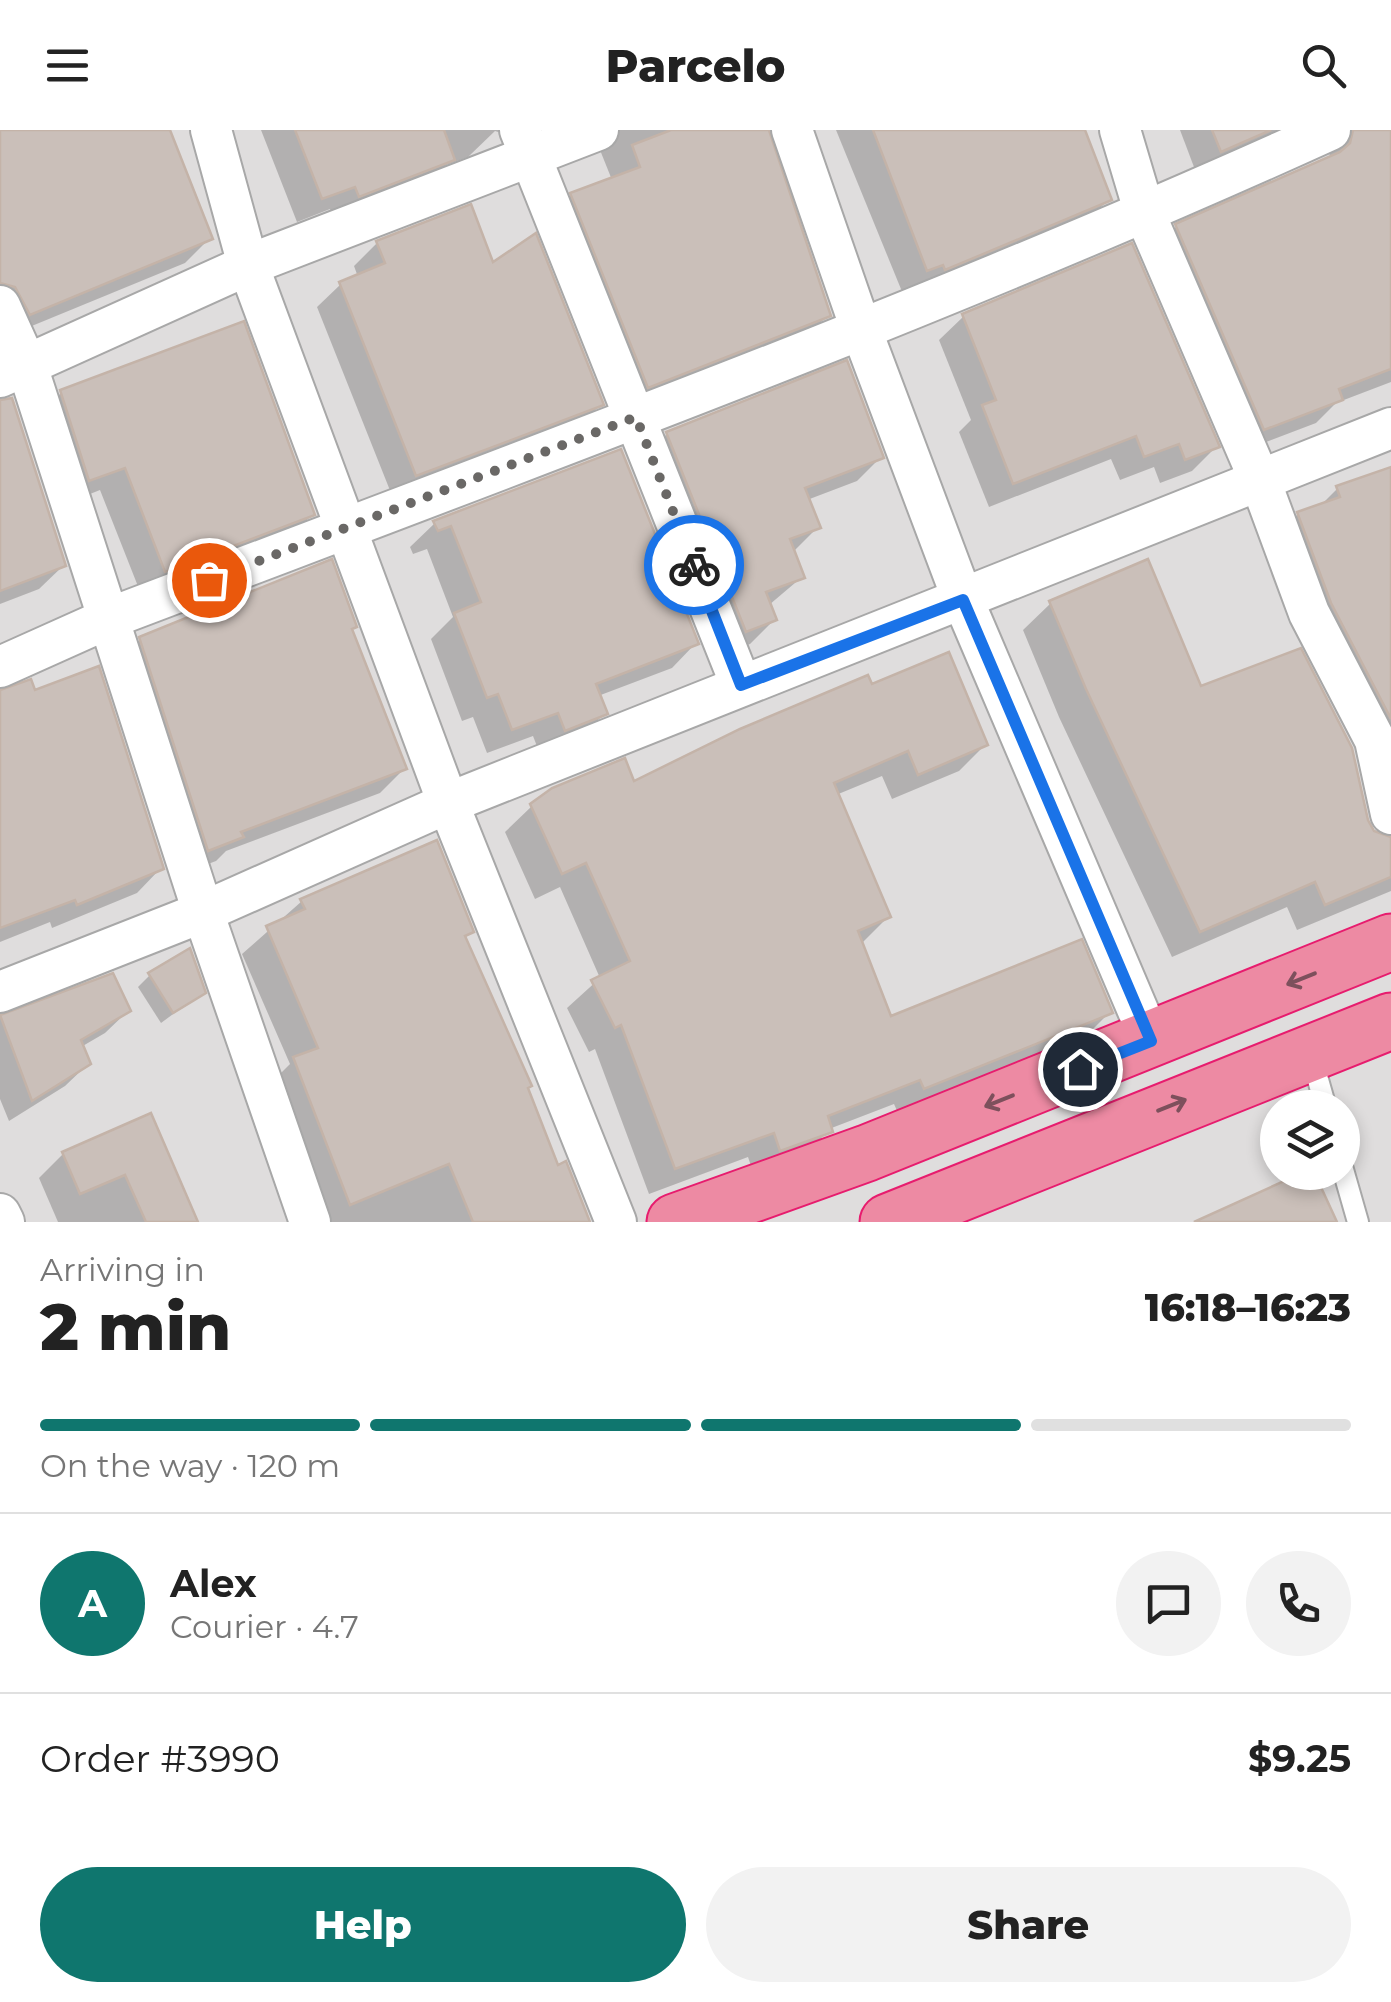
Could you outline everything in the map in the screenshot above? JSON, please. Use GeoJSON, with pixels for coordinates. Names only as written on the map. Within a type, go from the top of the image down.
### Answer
{"type":"FeatureCollection","features":[{"type":"Feature","properties":{"kind":"highway"},"geometry":{"type":"LineString","coordinates":[[675,1222],[868,1154],[1391,942]]}},
{"type":"Feature","properties":{"kind":"highway"},"geometry":{"type":"LineString","coordinates":[[888,1222],[1391,1022]]}},
{"type":"Feature","properties":{"kind":"street"},"geometry":{"type":"LineString","coordinates":[[211,130],[248,264],[448,803],[616,1222]]}},
{"type":"Feature","properties":{"kind":"street"},"geometry":{"type":"LineString","coordinates":[[13,372],[248,264],[525,145],[598,130]]}},
{"type":"Feature","properties":{"kind":"street"},"geometry":{"type":"LineString","coordinates":[[792,130],[860,329],[963,600],[1151,1041]]}},
{"type":"Feature","properties":{"kind":"street"},"geometry":{"type":"LineString","coordinates":[[1120,130],[1146,214],[1261,482],[1309,612],[1374,740],[1391,814]]}},
{"type":"Feature","properties":{"kind":"street"},"geometry":{"type":"LineString","coordinates":[[0,667],[106,619],[636,417],[1146,214],[1330,130]]}},
{"type":"Feature","properties":{"kind":"street"},"geometry":{"type":"LineString","coordinates":[[525,145],[741,685]]}},
{"type":"Feature","properties":{"kind":"street"},"geometry":{"type":"LineString","coordinates":[[0,306],[13,372],[106,619],[310,1222]]}},
{"type":"Feature","properties":{"kind":"street"},"geometry":{"type":"LineString","coordinates":[[0,992],[203,912],[448,803],[1391,428]]}},
{"type":"Feature","properties":{"kind":"street"},"geometry":{"type":"LineString","coordinates":[[0,1214],[4,1222]]}},
{"type":"Feature","properties":{"kind":"lane"},"geometry":{"type":"LineString","coordinates":[[1311,1053],[1321,1090]]}},
{"type":"Feature","properties":{"kind":"lane"},"geometry":{"type":"LineString","coordinates":[[1349,1190],[1358,1222]]}},
{"type":"Feature","properties":{"kind":"shaded area"},"geometry":{"type":"Polygon","coordinates":[[[0,130],[1391,130],[1391,1222],[0,1222],[0,130]]]}},
{"type":"Feature","properties":{"kind":"building"},"geometry":{"type":"Polygon","coordinates":[[[0,130],[170,130],[213,239],[30,315],[15,287],[0,283],[0,130]]]}},
{"type":"Feature","properties":{"kind":"building"},"geometry":{"type":"Polygon","coordinates":[[[295,130],[444,130],[455,160],[359,197],[355,187],[322,199],[295,130]]]}},
{"type":"Feature","properties":{"kind":"building"},"geometry":{"type":"Polygon","coordinates":[[[671,130],[769,130],[831,316],[648,388],[570,193],[640,167],[632,145],[671,130]]]}},
{"type":"Feature","properties":{"kind":"building"},"geometry":{"type":"Polygon","coordinates":[[[873,130],[1085,130],[1112,200],[945,270],[943,265],[927,271],[873,130]]]}},
{"type":"Feature","properties":{"kind":"building"},"geometry":{"type":"Polygon","coordinates":[[[1212,130],[1271,130],[1221,152],[1212,130]]]}},
{"type":"Feature","properties":{"kind":"building"},"geometry":{"type":"Polygon","coordinates":[[[1353,130],[1391,130],[1391,369],[1339,389],[1343,400],[1264,430],[1175,224],[1340,152],[1350,143],[1353,130]]]}},
{"type":"Feature","properties":{"kind":"building"},"geometry":{"type":"Polygon","coordinates":[[[471,204],[493,262],[536,233],[604,405],[416,476],[339,282],[385,263],[376,241],[471,204]]]}},
{"type":"Feature","properties":{"kind":"building"},"geometry":{"type":"Polygon","coordinates":[[[1132,243],[1220,447],[1185,460],[1179,444],[1144,457],[1136,436],[1013,484],[982,405],[996,400],[962,314],[1132,243]]]}},
{"type":"Feature","properties":{"kind":"building"},"geometry":{"type":"Polygon","coordinates":[[[244,321],[315,515],[165,572],[125,468],[89,481],[60,390],[244,321]]]}},
{"type":"Feature","properties":{"kind":"building"},"geometry":{"type":"Polygon","coordinates":[[[847,360],[884,458],[805,488],[821,528],[790,539],[805,578],[766,592],[777,620],[746,632],[666,432],[847,360]]]}},
{"type":"Feature","properties":{"kind":"building"},"geometry":{"type":"Polygon","coordinates":[[[12,398],[66,566],[0,591],[0,400],[12,398]]]}},
{"type":"Feature","properties":{"kind":"building"},"geometry":{"type":"Polygon","coordinates":[[[621,449],[699,644],[596,684],[608,714],[565,731],[558,713],[512,730],[498,694],[487,698],[454,613],[481,602],[451,526],[438,531],[433,521],[621,449]]]}},
{"type":"Feature","properties":{"kind":"building"},"geometry":{"type":"Polygon","coordinates":[[[1391,467],[1391,719],[1331,603],[1297,512],[1340,497],[1336,486],[1391,467]]]}},
{"type":"Feature","properties":{"kind":"building"},"geometry":{"type":"Polygon","coordinates":[[[332,559],[357,627],[352,629],[407,769],[241,832],[244,837],[208,851],[139,637],[332,559]]]}},
{"type":"Feature","properties":{"kind":"building"},"geometry":{"type":"Polygon","coordinates":[[[1148,559],[1201,686],[1301,648],[1352,748],[1368,820],[1374,831],[1391,837],[1391,877],[1325,905],[1315,882],[1200,932],[1049,601],[1148,559]]]}},
{"type":"Feature","properties":{"kind":"building"},"geometry":{"type":"Polygon","coordinates":[[[949,652],[988,745],[918,775],[908,751],[834,783],[891,917],[858,931],[891,1016],[1082,939],[1113,1013],[924,1089],[920,1080],[828,1116],[833,1132],[780,1151],[774,1133],[675,1169],[621,1025],[615,1028],[591,980],[630,961],[586,863],[562,874],[530,804],[552,788],[625,758],[634,781],[740,729],[868,675],[872,684],[949,652]]]}},
{"type":"Feature","properties":{"kind":"building"},"geometry":{"type":"Polygon","coordinates":[[[99,666],[164,869],[77,905],[75,900],[0,928],[0,690],[31,679],[35,690],[99,666]]]}},
{"type":"Feature","properties":{"kind":"building"},"geometry":{"type":"Polygon","coordinates":[[[437,840],[474,932],[465,936],[532,1086],[528,1088],[558,1165],[566,1161],[590,1222],[473,1222],[449,1164],[350,1205],[293,1057],[318,1048],[266,926],[305,909],[300,899],[437,840]]]}},
{"type":"Feature","properties":{"kind":"building"},"geometry":{"type":"Polygon","coordinates":[[[190,948],[206,993],[173,1013],[148,973],[190,948]]]}},
{"type":"Feature","properties":{"kind":"building"},"geometry":{"type":"Polygon","coordinates":[[[113,973],[131,1011],[81,1040],[91,1064],[32,1101],[0,1015],[113,973]]]}},
{"type":"Feature","properties":{"kind":"building"},"geometry":{"type":"Polygon","coordinates":[[[151,1113],[198,1222],[146,1222],[125,1175],[80,1194],[62,1152],[151,1113]]]}},
{"type":"Feature","properties":{"kind":"building"},"geometry":{"type":"Polygon","coordinates":[[[1264,1190],[1322,1190],[1337,1222],[1194,1222],[1264,1190]]]}},
{"type":"Feature","properties":{"kind":"way so far"},"geometry":{"type":"LineString","coordinates":[[209,580],[636,417],[694,565]]}},
{"type":"Feature","properties":{"kind":"route"},"geometry":{"type":"LineString","coordinates":[[694,565],[741,685],[963,600],[1151,1041],[1080,1069]]}}]}
